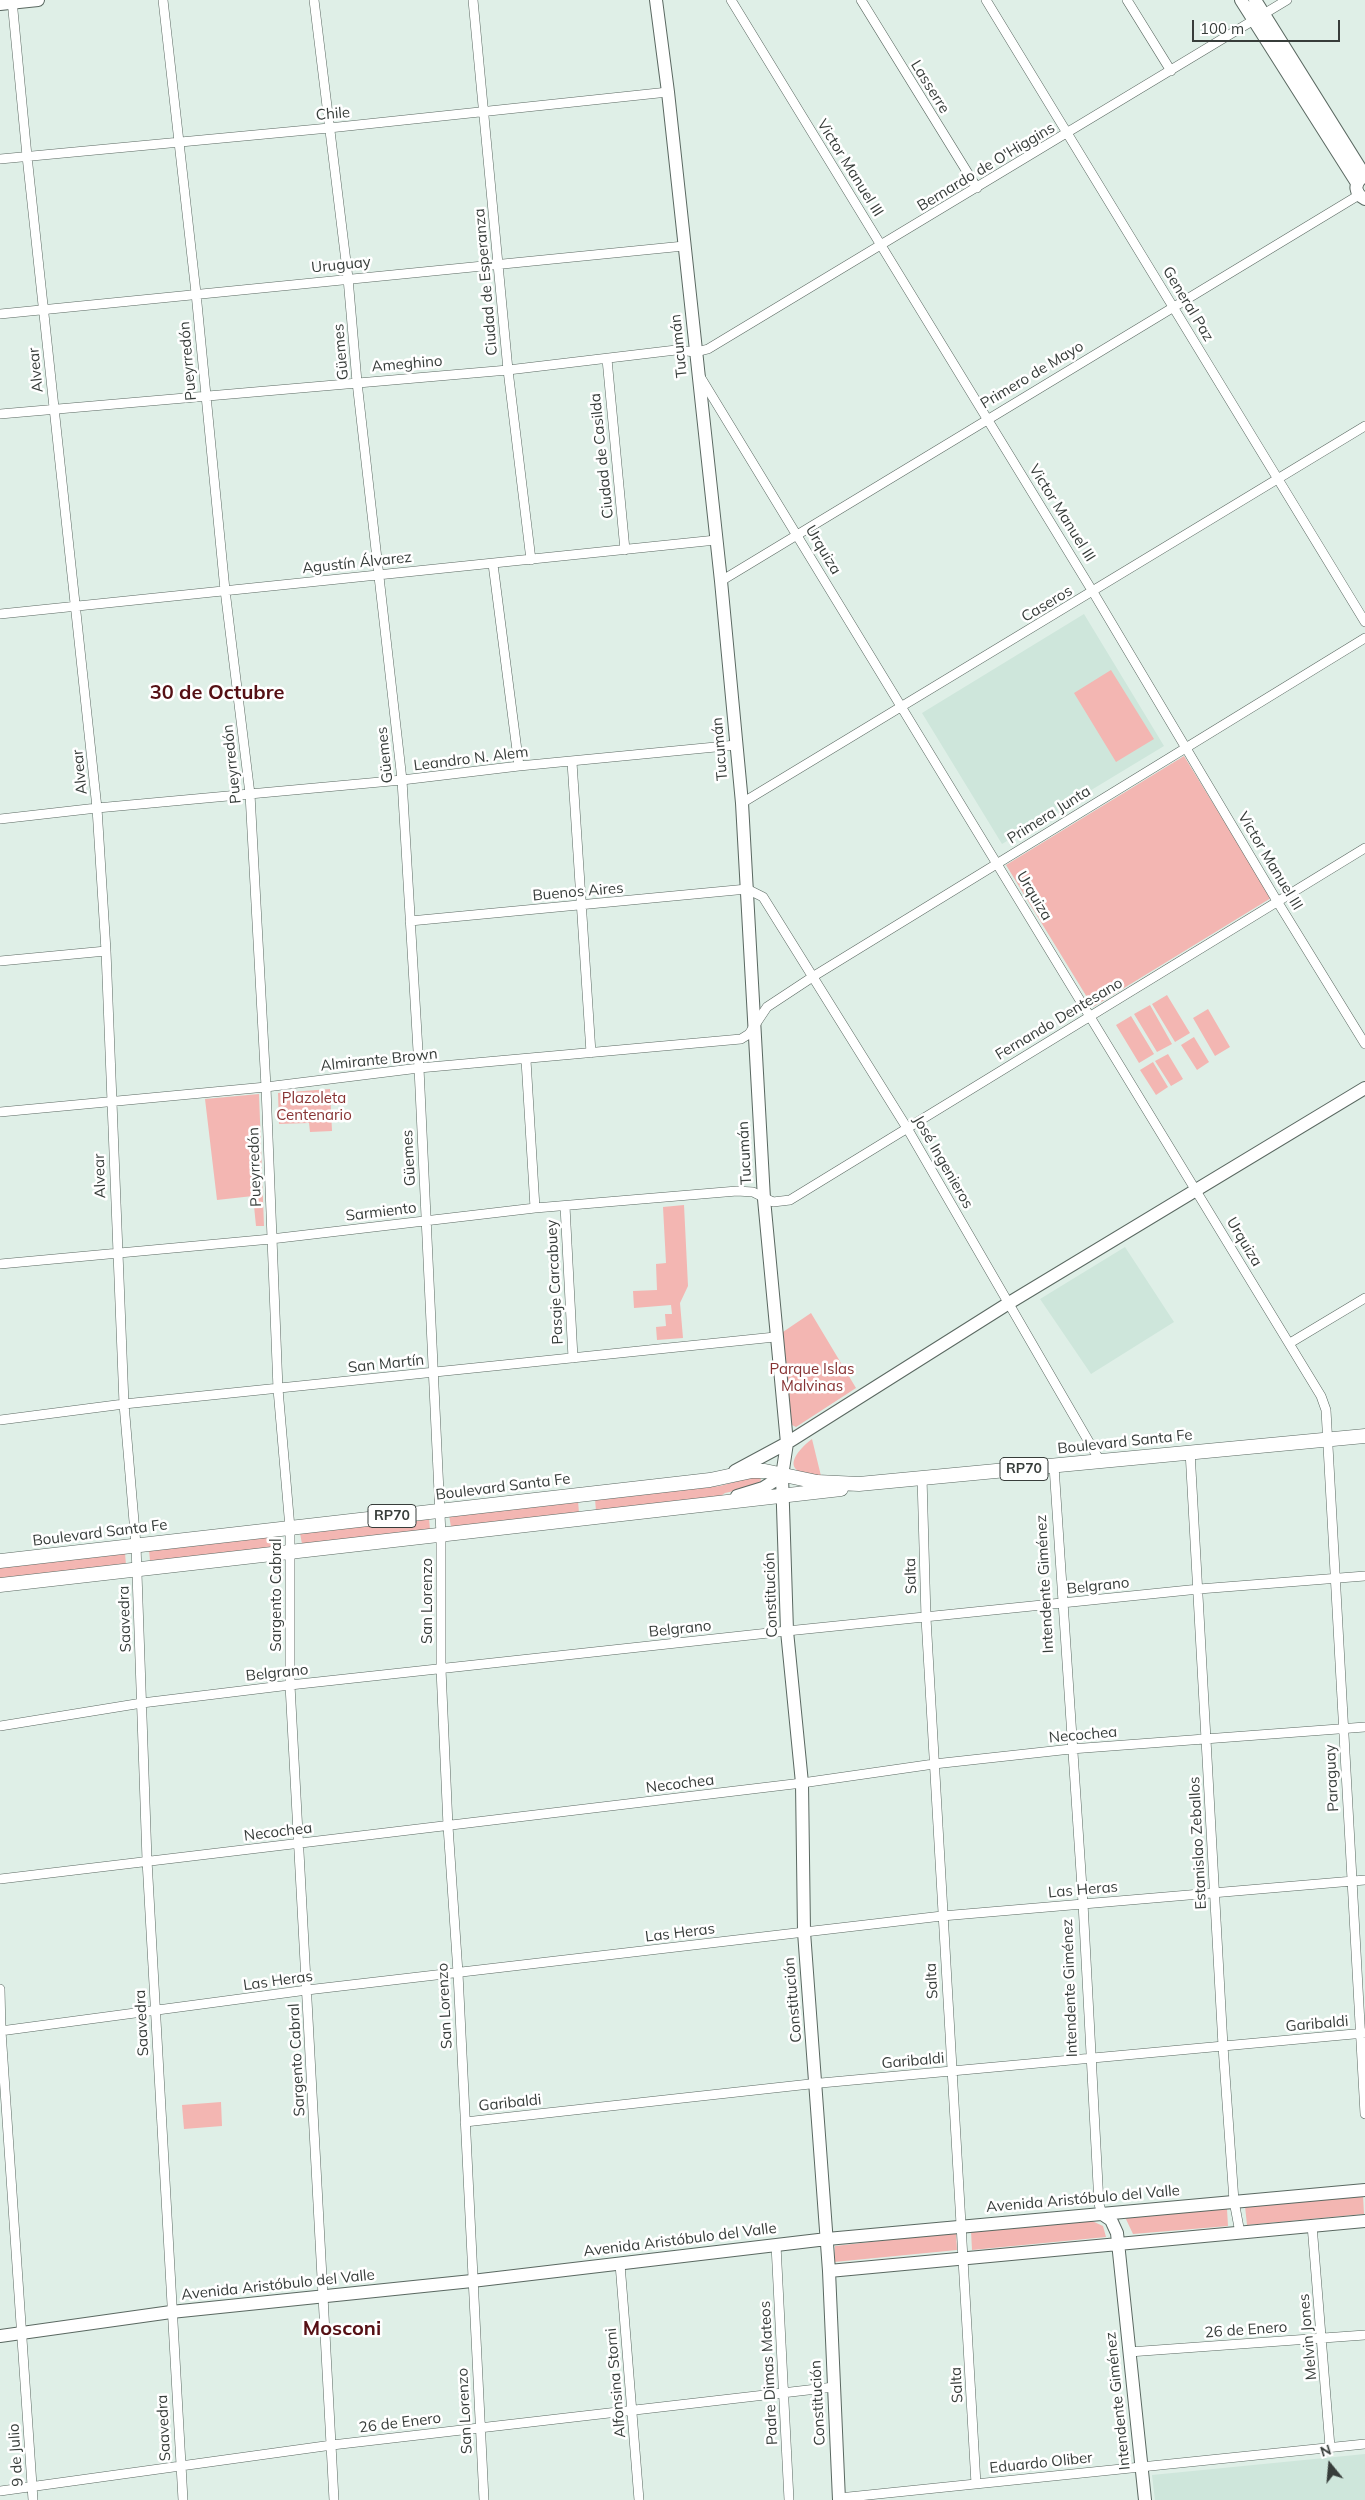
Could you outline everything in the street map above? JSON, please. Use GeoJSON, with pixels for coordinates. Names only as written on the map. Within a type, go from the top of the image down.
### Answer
{"type":"FeatureCollection","features":[{"type":"Feature","properties":{"kind":"main road","name":"Boulevard Santa Fe"},"geometry":{"type":"LineString","coordinates":[[0,1561],[585,1494],[718,1478],[758,1471],[817,1482],[859,1484],[1365,1436]]}},
{"type":"Feature","properties":{"kind":"main road","name":"Boulevard Santa Fe"},"geometry":{"type":"LineString","coordinates":[[0,1585],[783,1497],[841,1490],[859,1484]]}},
{"type":"Feature","properties":{"kind":"main road"},"geometry":{"type":"LineString","coordinates":[[585,1494],[587,1518]]}},
{"type":"Feature","properties":{"kind":"street"},"geometry":{"type":"LineString","coordinates":[[8,2],[38,0]]}},
{"type":"Feature","properties":{"kind":"street","name":"Pueyrredón"},"geometry":{"type":"LineString","coordinates":[[163,0],[196,293],[204,396],[225,590],[250,794],[266,1087],[270,1239],[278,1389],[290,1528]]}},
{"type":"Feature","properties":{"kind":"street","name":"Güemes"},"geometry":{"type":"LineString","coordinates":[[314,0],[348,278],[357,382],[402,780],[419,1068],[432,1374],[440,1511]]}},
{"type":"Feature","properties":{"kind":"street","name":"Ciudad de Esperanza"},"geometry":{"type":"LineString","coordinates":[[473,0],[508,370],[531,560]]}},
{"type":"Feature","properties":{"kind":"street","name":"Tucumán"},"geometry":{"type":"LineString","coordinates":[[656,0],[699,374],[742,803],[764,1199],[775,1337],[787,1443],[782,1476],[783,1497]]}},
{"type":"Feature","properties":{"kind":"street","name":"Victor Manuel III"},"geometry":{"type":"LineString","coordinates":[[731,0],[1094,592],[1277,901],[1365,1044]]}},
{"type":"Feature","properties":{"kind":"street","name":"Lasserre"},"geometry":{"type":"LineString","coordinates":[[861,0],[977,188]]}},
{"type":"Feature","properties":{"kind":"street","name":"General Paz"},"geometry":{"type":"LineString","coordinates":[[986,0],[1365,622]]}},
{"type":"Feature","properties":{"kind":"street"},"geometry":{"type":"LineString","coordinates":[[1127,0],[1171,71]]}},
{"type":"Feature","properties":{"kind":"street"},"geometry":{"type":"LineString","coordinates":[[1241,0],[1259,18],[1349,161],[1363,190]]}},
{"type":"Feature","properties":{"kind":"street"},"geometry":{"type":"LineString","coordinates":[[1255,0],[1259,18]]}},
{"type":"Feature","properties":{"kind":"street","name":"Bernardo de O'Higgins"},"geometry":{"type":"LineString","coordinates":[[696,352],[708,349],[882,246],[1288,0]]}},
{"type":"Feature","properties":{"kind":"street","name":"Alvear"},"geometry":{"type":"LineString","coordinates":[[8,2],[77,605],[97,808],[106,951],[116,1253],[124,1404],[136,1545]]}},
{"type":"Feature","properties":{"kind":"street","name":"Chile"},"geometry":{"type":"LineString","coordinates":[[0,159],[329,128],[668,92]]}},
{"type":"Feature","properties":{"kind":"street","name":"Primero de Mayo"},"geometry":{"type":"LineString","coordinates":[[721,580],[1363,190]]}},
{"type":"Feature","properties":{"kind":"street","name":"Uruguay"},"geometry":{"type":"LineString","coordinates":[[0,314],[196,293],[684,246]]}},
{"type":"Feature","properties":{"kind":"street","name":"Ameghino"},"geometry":{"type":"LineString","coordinates":[[0,414],[508,370],[676,350],[696,352]]}},
{"type":"Feature","properties":{"kind":"street","name":"Ciudad de Casilda"},"geometry":{"type":"LineString","coordinates":[[607,359],[625,550]]}},
{"type":"Feature","properties":{"kind":"street","name":"Urquiza"},"geometry":{"type":"LineString","coordinates":[[699,374],[1290,1343],[1321,1396],[1326,1410],[1327,1439]]}},
{"type":"Feature","properties":{"kind":"street","name":"Caseros"},"geometry":{"type":"LineString","coordinates":[[742,803],[903,708],[1365,426]]}},
{"type":"Feature","properties":{"kind":"street","name":"Agustín Álvarez"},"geometry":{"type":"LineString","coordinates":[[0,614],[716,540]]}},
{"type":"Feature","properties":{"kind":"street"},"geometry":{"type":"LineString","coordinates":[[493,564],[519,766]]}},
{"type":"Feature","properties":{"kind":"street","name":"Primera Junta"},"geometry":{"type":"LineString","coordinates":[[755,1024],[767,1007],[814,976],[1365,638]]}},
{"type":"Feature","properties":{"kind":"street","name":"Leandro N. Alem"},"geometry":{"type":"LineString","coordinates":[[0,819],[736,745]]}},
{"type":"Feature","properties":{"kind":"street"},"geometry":{"type":"LineString","coordinates":[[572,762],[591,1052]]}},
{"type":"Feature","properties":{"kind":"street","name":"Fernando Dentesano"},"geometry":{"type":"LineString","coordinates":[[764,1199],[773,1202],[790,1200],[1365,848]]}},
{"type":"Feature","properties":{"kind":"street","name":"Buenos Aires"},"geometry":{"type":"LineString","coordinates":[[410,922],[747,890]]}},
{"type":"Feature","properties":{"kind":"street","name":"José Ingenieros"},"geometry":{"type":"LineString","coordinates":[[747,890],[763,897],[908,1128],[1100,1462]]}},
{"type":"Feature","properties":{"kind":"street"},"geometry":{"type":"LineString","coordinates":[[0,961],[106,951]]}},
{"type":"Feature","properties":{"kind":"street","name":"Almirante Brown"},"geometry":{"type":"LineString","coordinates":[[0,1112],[266,1087],[419,1068],[526,1060],[591,1052],[740,1039],[749,1034],[755,1024]]}},
{"type":"Feature","properties":{"kind":"street"},"geometry":{"type":"LineString","coordinates":[[526,1060],[535,1208]]}},
{"type":"Feature","properties":{"kind":"street"},"geometry":{"type":"LineString","coordinates":[[718,1478],[754,1463],[1196,1188],[1365,1088]]}},
{"type":"Feature","properties":{"kind":"street","name":"Sarmiento"},"geometry":{"type":"LineString","coordinates":[[0,1264],[270,1239],[535,1208],[737,1191],[752,1192],[764,1199]]}},
{"type":"Feature","properties":{"kind":"street","name":"Pasaje Carcabuey"},"geometry":{"type":"LineString","coordinates":[[565,1206],[573,1358]]}},
{"type":"Feature","properties":{"kind":"street"},"geometry":{"type":"LineString","coordinates":[[1290,1343],[1365,1298]]}},
{"type":"Feature","properties":{"kind":"street","name":"San Martín"},"geometry":{"type":"LineString","coordinates":[[0,1420],[124,1404],[432,1374],[775,1337]]}},
{"type":"Feature","properties":{"kind":"street","name":"Paraguay"},"geometry":{"type":"LineString","coordinates":[[1327,1439],[1362,2033],[1365,2114]]}},
{"type":"Feature","properties":{"kind":"street","name":"Estanislao Zeballos"},"geometry":{"type":"LineString","coordinates":[[1190,1452],[1223,2046],[1234,2201],[1240,2233]]}},
{"type":"Feature","properties":{"kind":"street","name":"Intendente Giménez"},"geometry":{"type":"LineString","coordinates":[[1054,1466],[1071,1749],[1083,1903],[1099,2204],[1102,2214],[1112,2220],[1117,2230],[1145,2500]]}},
{"type":"Feature","properties":{"kind":"street"},"geometry":{"type":"LineString","coordinates":[[699,1506],[752,1493],[782,1476]]}},
{"type":"Feature","properties":{"kind":"street","name":"Salta"},"geometry":{"type":"LineString","coordinates":[[922,1477],[926,1618],[976,2484]]}},
{"type":"Feature","properties":{"kind":"street","name":"Constitución"},"geometry":{"type":"LineString","coordinates":[[783,1497],[788,1631],[802,1783],[804,1932],[817,2083],[829,2271],[839,2499]]}},
{"type":"Feature","properties":{"kind":"street","name":"San Lorenzo"},"geometry":{"type":"LineString","coordinates":[[440,1511],[441,1669],[484,2500]]}},
{"type":"Feature","properties":{"kind":"street","name":"Sargento Cabral"},"geometry":{"type":"LineString","coordinates":[[290,1528],[290,1685],[334,2500]]}},
{"type":"Feature","properties":{"kind":"street","name":"Saavedra"},"geometry":{"type":"LineString","coordinates":[[136,1545],[147,1860],[182,2500]]}},
{"type":"Feature","properties":{"kind":"street","name":"Belgrano"},"geometry":{"type":"LineString","coordinates":[[0,1726],[142,1702],[290,1685],[1199,1589],[1365,1576]]}},
{"type":"Feature","properties":{"kind":"street","name":"Necochea"},"geometry":{"type":"LineString","coordinates":[[0,1879],[802,1783],[934,1764],[1071,1749],[1365,1727]]}},
{"type":"Feature","properties":{"kind":"street","name":"Las Heras"},"geometry":{"type":"LineString","coordinates":[[0,2031],[155,2012],[307,1990],[942,1916],[1365,1880]]}},
{"type":"Feature","properties":{"kind":"street","name":"9 de Julio"},"geometry":{"type":"LineString","coordinates":[[0,1989],[0,2031],[33,2500]]}},
{"type":"Feature","properties":{"kind":"street","name":"Garibaldi"},"geometry":{"type":"LineString","coordinates":[[465,2122],[817,2083],[1362,2033]]}},
{"type":"Feature","properties":{"kind":"street","name":"Avenida Aristóbulo del Valle"},"geometry":{"type":"LineString","coordinates":[[0,2336],[171,2312],[472,2281],[826,2239],[1365,2190]]}},
{"type":"Feature","properties":{"kind":"street"},"geometry":{"type":"LineString","coordinates":[[829,2271],[1365,2221]]}},
{"type":"Feature","properties":{"kind":"street","name":"Melvin Jones"},"geometry":{"type":"LineString","coordinates":[[1312,2225],[1330,2447]]}},
{"type":"Feature","properties":{"kind":"street","name":"Padre Dimas Mateos"},"geometry":{"type":"LineString","coordinates":[[776,2245],[789,2500]]}},
{"type":"Feature","properties":{"kind":"street","name":"Alfonsina Storni"},"geometry":{"type":"LineString","coordinates":[[620,2264],[639,2500]]}},
{"type":"Feature","properties":{"kind":"street","name":"26 de Enero"},"geometry":{"type":"LineString","coordinates":[[1129,2352],[1365,2335]]}},
{"type":"Feature","properties":{"kind":"street","name":"26 de Enero"},"geometry":{"type":"LineString","coordinates":[[0,2491],[332,2445],[633,2411],[784,2391],[834,2387]]}},
{"type":"Feature","properties":{"kind":"street","name":"Eduardo Oliber"},"geometry":{"type":"LineString","coordinates":[[839,2499],[1365,2444]]}},
{"type":"Feature","properties":{"kind":"shaded area"},"geometry":{"type":"Polygon","coordinates":[[[1084,614],[1164,746],[1002,844],[922,713],[1084,614]]]}},
{"type":"Feature","properties":{"kind":"shaded area"},"geometry":{"type":"Polygon","coordinates":[[[1125,1247],[1174,1322],[1091,1374],[1040,1299],[1125,1247]]]}},
{"type":"Feature","properties":{"kind":"shaded area"},"geometry":{"type":"Polygon","coordinates":[[[1365,2454],[1365,2500],[1155,2500],[1152,2475],[1365,2454]]]}},
{"type":"Feature","properties":{"kind":"green space"},"geometry":{"type":"Polygon","coordinates":[[[1111,670],[1154,739],[1116,762],[1074,693],[1111,670]]]}},
{"type":"Feature","properties":{"kind":"green space"},"geometry":{"type":"Polygon","coordinates":[[[1184,756],[1271,898],[1093,1007],[1006,865],[1184,756]]]}},
{"type":"Feature","properties":{"kind":"green space"},"geometry":{"type":"Polygon","coordinates":[[[1167,995],[1190,1033],[1175,1042],[1152,1004],[1167,995]]]}},
{"type":"Feature","properties":{"kind":"green space"},"geometry":{"type":"Polygon","coordinates":[[[1150,1005],[1172,1044],[1157,1052],[1134,1014],[1150,1005]]]}},
{"type":"Feature","properties":{"kind":"green space"},"geometry":{"type":"Polygon","coordinates":[[[1208,1009],[1230,1047],[1215,1056],[1193,1018],[1208,1009]]]}},
{"type":"Feature","properties":{"kind":"green space"},"geometry":{"type":"Polygon","coordinates":[[[1131,1016],[1154,1054],[1139,1063],[1116,1025],[1131,1016]]]}},
{"type":"Feature","properties":{"kind":"green space"},"geometry":{"type":"Polygon","coordinates":[[[1194,1037],[1209,1062],[1197,1070],[1181,1045],[1194,1037]]]}},
{"type":"Feature","properties":{"kind":"green space"},"geometry":{"type":"Polygon","coordinates":[[[1168,1054],[1183,1079],[1171,1086],[1155,1061],[1168,1054]]]}},
{"type":"Feature","properties":{"kind":"green space"},"geometry":{"type":"Polygon","coordinates":[[[1153,1062],[1168,1087],[1156,1095],[1140,1070],[1153,1062]]]}},
{"type":"Feature","properties":{"kind":"green space","name":"Plazoleta Centenario"},"geometry":{"type":"Polygon","coordinates":[[[330,1089],[332,1131],[310,1132],[309,1123],[279,1124],[278,1093],[330,1089]]]}},
{"type":"Feature","properties":{"kind":"green space"},"geometry":{"type":"Polygon","coordinates":[[[259,1094],[264,1226],[256,1226],[253,1196],[217,1200],[205,1099],[259,1094]]]}},
{"type":"Feature","properties":{"kind":"green space"},"geometry":{"type":"Polygon","coordinates":[[[684,1205],[688,1286],[680,1303],[683,1338],[657,1340],[656,1327],[666,1326],[665,1314],[672,1314],[671,1305],[634,1308],[633,1291],[657,1290],[656,1264],[666,1263],[663,1207],[684,1205]]]}},
{"type":"Feature","properties":{"kind":"green space","name":"Parque Islas Malvinas"},"geometry":{"type":"Polygon","coordinates":[[[811,1313],[856,1388],[796,1427],[788,1423],[777,1336],[811,1313]]]}},
{"type":"Feature","properties":{"kind":"green space"},"geometry":{"type":"Polygon","coordinates":[[[812,1439],[821,1476],[800,1472],[795,1469],[794,1460],[804,1446],[812,1439]]]}},
{"type":"Feature","properties":{"kind":"green space"},"geometry":{"type":"Polygon","coordinates":[[[756,1476],[761,1479],[760,1485],[725,1493],[718,1498],[596,1511],[595,1499],[720,1486],[756,1476]]]}},
{"type":"Feature","properties":{"kind":"green space"},"geometry":{"type":"Polygon","coordinates":[[[578,1501],[579,1513],[451,1527],[449,1515],[578,1501]]]}},
{"type":"Feature","properties":{"kind":"green space"},"geometry":{"type":"Polygon","coordinates":[[[429,1518],[430,1530],[302,1544],[300,1533],[429,1518]]]}},
{"type":"Feature","properties":{"kind":"green space"},"geometry":{"type":"Polygon","coordinates":[[[277,1536],[278,1547],[150,1561],[149,1550],[277,1536]]]}},
{"type":"Feature","properties":{"kind":"green space"},"geometry":{"type":"Polygon","coordinates":[[[125,1553],[126,1565],[0,1579],[0,1567],[125,1553]]]}},
{"type":"Feature","properties":{"kind":"green space"},"geometry":{"type":"Polygon","coordinates":[[[221,2102],[222,2126],[184,2129],[182,2105],[221,2102]]]}},
{"type":"Feature","properties":{"kind":"green space"},"geometry":{"type":"Polygon","coordinates":[[[1363,2195],[1364,2214],[1247,2225],[1245,2206],[1363,2195]]]}},
{"type":"Feature","properties":{"kind":"green space"},"geometry":{"type":"Polygon","coordinates":[[[1227,2209],[1228,2226],[1133,2234],[1125,2217],[1227,2209]]]}},
{"type":"Feature","properties":{"kind":"green space"},"geometry":{"type":"Polygon","coordinates":[[[1092,2221],[1103,2226],[1106,2237],[972,2250],[971,2231],[1092,2221]]]}},
{"type":"Feature","properties":{"kind":"green space"},"geometry":{"type":"Polygon","coordinates":[[[956,2232],[957,2250],[834,2262],[835,2246],[956,2232]]]}},
{"type":"Feature","properties":{"kind":"district","name":"30 de Octubre"},"geometry":{"type":"Point","coordinates":[217,693]}},
{"type":"Feature","properties":{"kind":"district","name":"Mosconi"},"geometry":{"type":"Point","coordinates":[342,2329]}}]}
